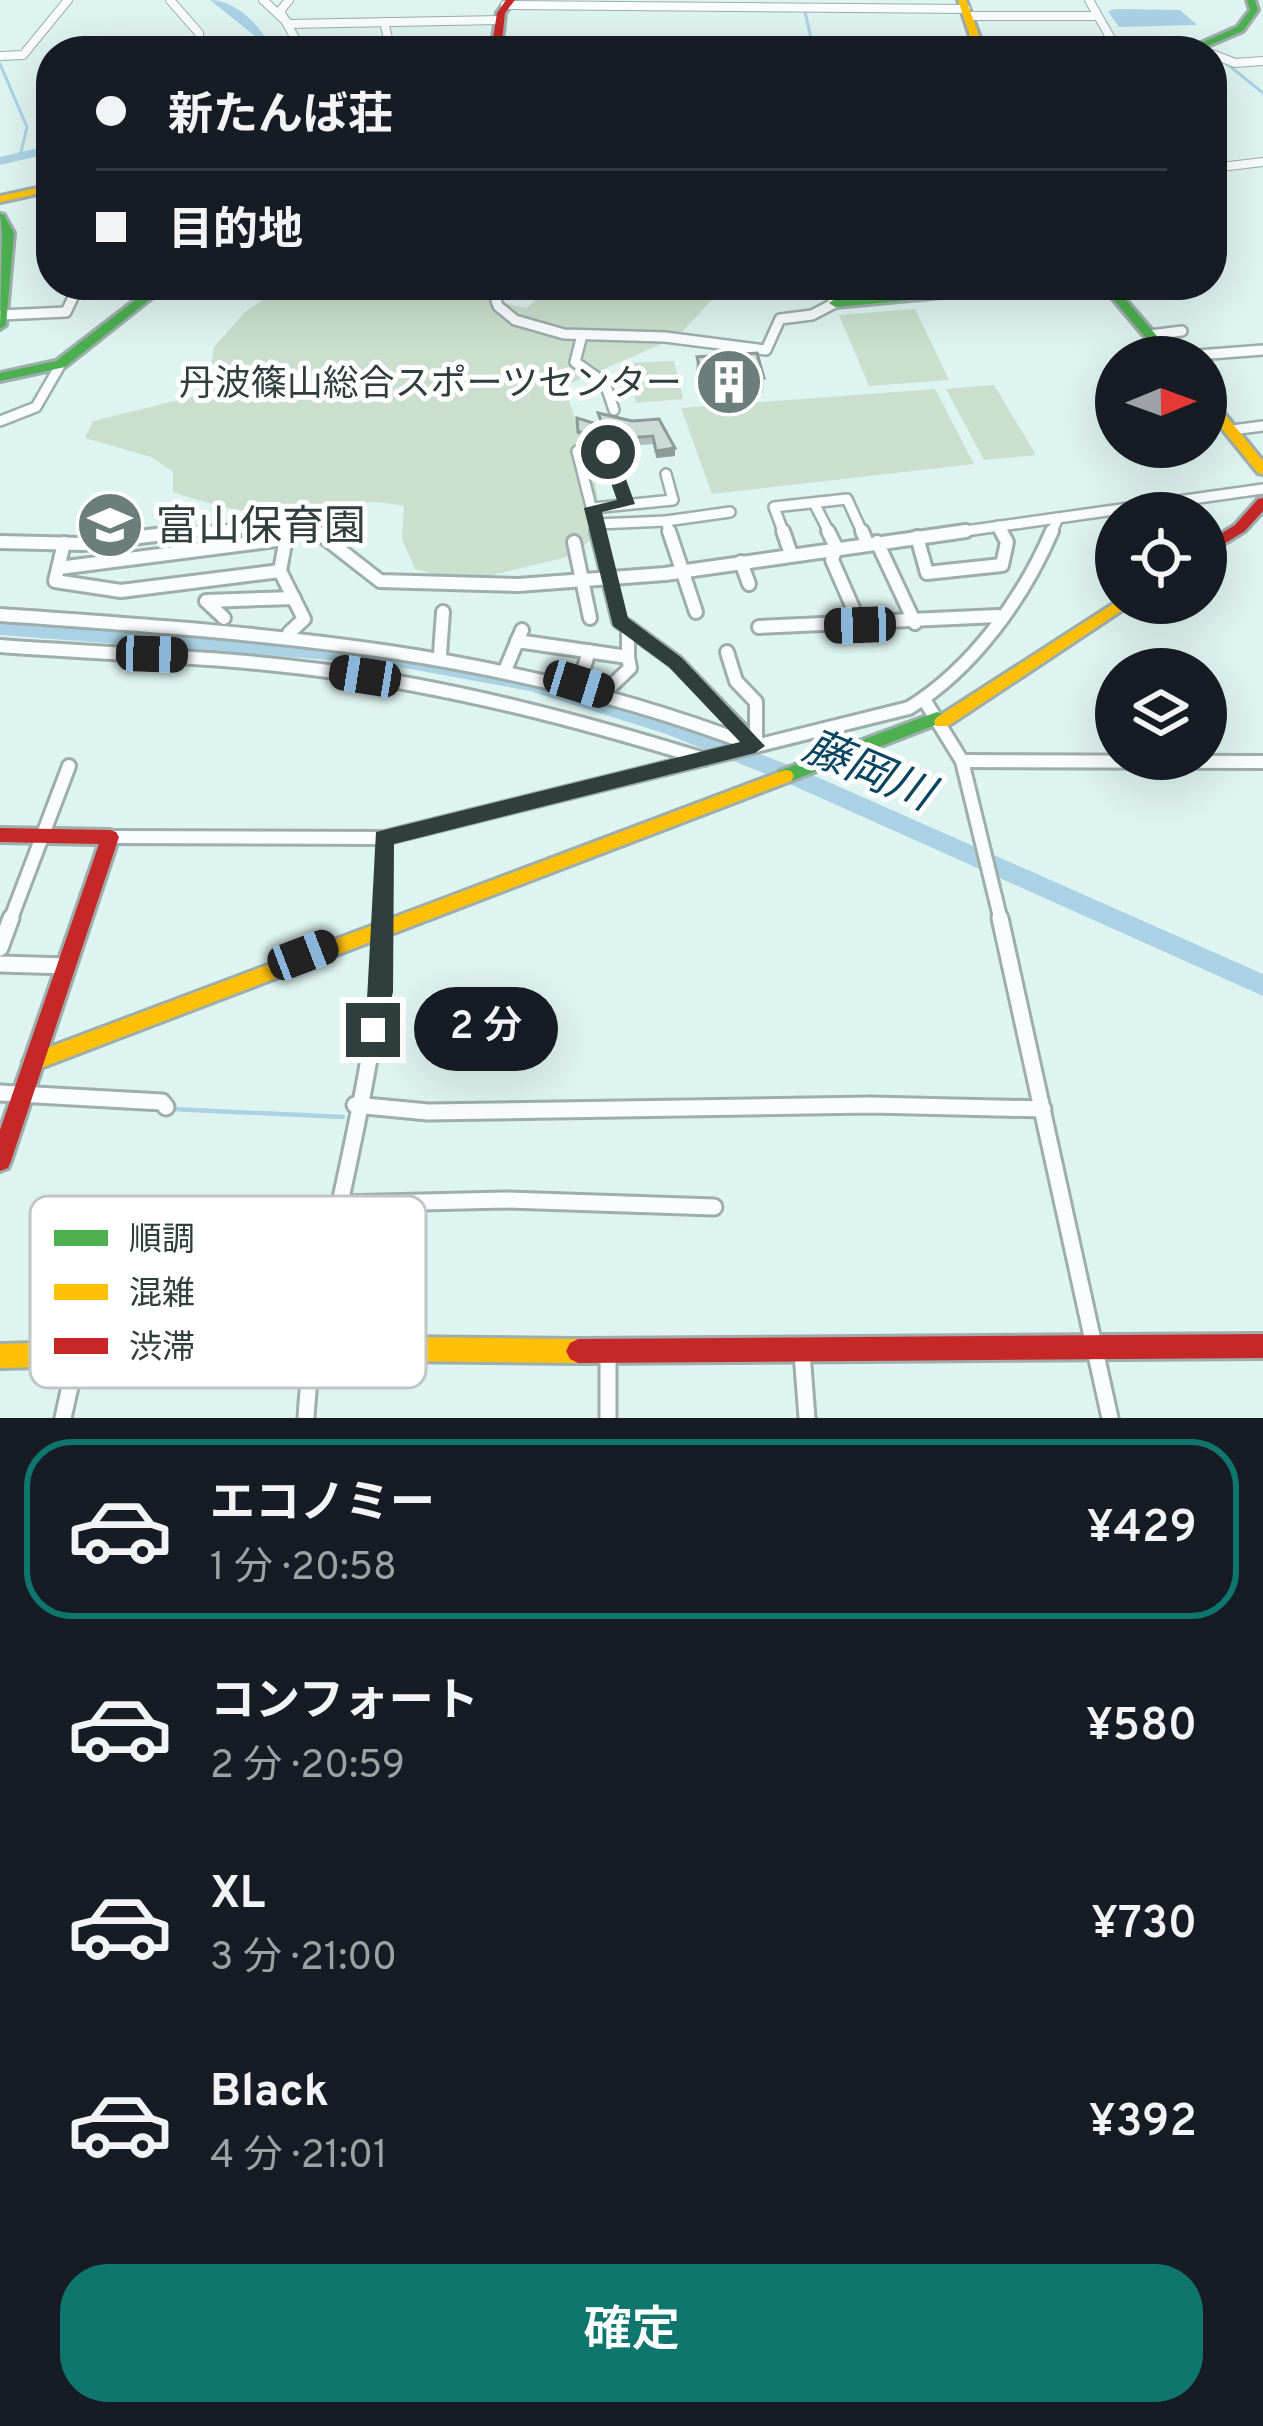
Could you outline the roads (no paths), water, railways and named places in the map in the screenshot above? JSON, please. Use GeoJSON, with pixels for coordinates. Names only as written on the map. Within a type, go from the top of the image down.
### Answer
{"type":"FeatureCollection","features":[{"type":"Feature","properties":{"kind":"street"},"geometry":{"type":"LineString","coordinates":[[39,36],[68,0]]}},
{"type":"Feature","properties":{"kind":"street"},"geometry":{"type":"LineString","coordinates":[[170,0],[199,36]]}},
{"type":"Feature","properties":{"kind":"street"},"geometry":{"type":"LineString","coordinates":[[263,0],[289,24],[384,22],[505,8],[965,8],[1097,16]]}},
{"type":"Feature","properties":{"kind":"street"},"geometry":{"type":"LineString","coordinates":[[289,0],[280,10],[295,36]]}},
{"type":"Feature","properties":{"kind":"street"},"geometry":{"type":"LineString","coordinates":[[1089,0],[1109,36]]}},
{"type":"Feature","properties":{"kind":"street"},"geometry":{"type":"LineString","coordinates":[[1220,36],[1248,22],[1254,10],[1251,0]]}},
{"type":"Feature","properties":{"kind":"street"},"geometry":{"type":"LineString","coordinates":[[384,22],[387,36]]}},
{"type":"Feature","properties":{"kind":"street"},"geometry":{"type":"LineString","coordinates":[[0,56],[23,55],[36,39]]}},
{"type":"Feature","properties":{"kind":"street"},"geometry":{"type":"LineString","coordinates":[[1227,60],[1263,61]]}},
{"type":"Feature","properties":{"kind":"street"},"geometry":{"type":"LineString","coordinates":[[1227,167],[1263,163]]}},
{"type":"Feature","properties":{"kind":"street"},"geometry":{"type":"LineString","coordinates":[[0,199],[36,191]]}},
{"type":"Feature","properties":{"kind":"street"},"geometry":{"type":"LineString","coordinates":[[0,217],[8,232],[0,325]]}},
{"type":"Feature","properties":{"kind":"street"},"geometry":{"type":"LineString","coordinates":[[1,315],[66,312],[72,300]]}},
{"type":"Feature","properties":{"kind":"street"},"geometry":{"type":"LineString","coordinates":[[0,377],[28,375],[62,362],[143,300]]}},
{"type":"Feature","properties":{"kind":"street"},"geometry":{"type":"LineString","coordinates":[[495,300],[511,314],[581,338],[663,337],[738,353],[766,350],[780,319],[812,315],[835,303],[867,300]]}},
{"type":"Feature","properties":{"kind":"street"},"geometry":{"type":"LineString","coordinates":[[1120,300],[1150,335],[1182,331]]}},
{"type":"Feature","properties":{"kind":"street"},"geometry":{"type":"LineString","coordinates":[[581,338],[575,362],[605,383],[614,410]]}},
{"type":"Feature","properties":{"kind":"street"},"geometry":{"type":"LineString","coordinates":[[1227,353],[1263,350]]}},
{"type":"Feature","properties":{"kind":"street"},"geometry":{"type":"LineString","coordinates":[[0,421],[36,407],[62,362]]}},
{"type":"Feature","properties":{"kind":"street"},"geometry":{"type":"LineString","coordinates":[[1227,424],[1263,470]]}},
{"type":"Feature","properties":{"kind":"street"},"geometry":{"type":"LineString","coordinates":[[1232,430],[1263,426]]}},
{"type":"Feature","properties":{"kind":"street"},"geometry":{"type":"LineString","coordinates":[[577,451],[619,621],[676,662],[752,747]]}},
{"type":"Feature","properties":{"kind":"street"},"geometry":{"type":"LineString","coordinates":[[608,452],[626,504]]}},
{"type":"Feature","properties":{"kind":"street"},"geometry":{"type":"LineString","coordinates":[[592,508],[673,500],[666,475]]}},
{"type":"Feature","properties":{"kind":"street"},"geometry":{"type":"LineString","coordinates":[[0,542],[64,542],[290,525],[316,531],[356,568],[398,585],[581,582],[1263,490]]}},
{"type":"Feature","properties":{"kind":"street"},"geometry":{"type":"LineString","coordinates":[[791,554],[774,507],[847,499],[915,623]]}},
{"type":"Feature","properties":{"kind":"street"},"geometry":{"type":"LineString","coordinates":[[814,502],[836,547],[832,560],[860,625]]}},
{"type":"Feature","properties":{"kind":"street"},"geometry":{"type":"LineString","coordinates":[[1227,535],[1261,511]]}},
{"type":"Feature","properties":{"kind":"street"},"geometry":{"type":"LineString","coordinates":[[597,524],[730,512]]}},
{"type":"Feature","properties":{"kind":"street"},"geometry":{"type":"LineString","coordinates":[[0,835],[384,838],[925,701],[967,659],[1047,549],[1058,518]]}},
{"type":"Feature","properties":{"kind":"street"},"geometry":{"type":"LineString","coordinates":[[666,521],[696,612]]}},
{"type":"Feature","properties":{"kind":"street"},"geometry":{"type":"LineString","coordinates":[[289,633],[304,620],[280,572],[290,525]]}},
{"type":"Feature","properties":{"kind":"street"},"geometry":{"type":"LineString","coordinates":[[917,536],[926,574],[1003,565],[1007,542],[998,526]]}},
{"type":"Feature","properties":{"kind":"street"},"geometry":{"type":"LineString","coordinates":[[59,568],[284,539]]}},
{"type":"Feature","properties":{"kind":"street"},"geometry":{"type":"LineString","coordinates":[[64,542],[55,581],[121,591],[280,572]]}},
{"type":"Feature","properties":{"kind":"street"},"geometry":{"type":"LineString","coordinates":[[574,542],[590,618]]}},
{"type":"Feature","properties":{"kind":"street"},"geometry":{"type":"LineString","coordinates":[[741,562],[749,584]]}},
{"type":"Feature","properties":{"kind":"street"},"geometry":{"type":"LineString","coordinates":[[224,618],[206,602],[294,598]]}},
{"type":"Feature","properties":{"kind":"street"},"geometry":{"type":"LineString","coordinates":[[440,654],[443,612]]}},
{"type":"Feature","properties":{"kind":"street"},"geometry":{"type":"LineString","coordinates":[[0,615],[289,633],[440,654],[579,684],[752,747]]}},
{"type":"Feature","properties":{"kind":"street"},"geometry":{"type":"LineString","coordinates":[[759,627],[998,616]]}},
{"type":"Feature","properties":{"kind":"street"},"geometry":{"type":"LineString","coordinates":[[33,1062],[800,767],[939,720],[1095,622]]}},
{"type":"Feature","properties":{"kind":"street"},"geometry":{"type":"LineString","coordinates":[[605,692],[629,668],[628,627]]}},
{"type":"Feature","properties":{"kind":"street"},"geometry":{"type":"LineString","coordinates":[[506,668],[519,635],[628,657]]}},
{"type":"Feature","properties":{"kind":"street"},"geometry":{"type":"LineString","coordinates":[[0,646],[177,655],[409,683],[583,720],[710,759]]}},
{"type":"Feature","properties":{"kind":"street"},"geometry":{"type":"LineString","coordinates":[[579,684],[589,651]]}},
{"type":"Feature","properties":{"kind":"street"},"geometry":{"type":"LineString","coordinates":[[727,652],[736,681],[757,702],[752,747]]}},
{"type":"Feature","properties":{"kind":"street"},"geometry":{"type":"LineString","coordinates":[[925,701],[962,761],[983,841],[1110,1418]]}},
{"type":"Feature","properties":{"kind":"street"},"geometry":{"type":"LineString","coordinates":[[962,761],[1263,762]]}},
{"type":"Feature","properties":{"kind":"street"},"geometry":{"type":"LineString","coordinates":[[0,949],[69,766]]}},
{"type":"Feature","properties":{"kind":"street"},"geometry":{"type":"LineString","coordinates":[[0,1161],[110,837]]}},
{"type":"Feature","properties":{"kind":"street"},"geometry":{"type":"LineString","coordinates":[[340,1196],[355,1105],[382,992],[384,838]]}},
{"type":"Feature","properties":{"kind":"street"},"geometry":{"type":"LineString","coordinates":[[0,964],[67,966]]}},
{"type":"Feature","properties":{"kind":"street"},"geometry":{"type":"LineString","coordinates":[[0,1093],[166,1107]]}},
{"type":"Feature","properties":{"kind":"street"},"geometry":{"type":"LineString","coordinates":[[355,1105],[428,1112],[871,1105],[1043,1109]]}},
{"type":"Feature","properties":{"kind":"street"},"geometry":{"type":"LineString","coordinates":[[426,1202],[714,1207]]}},
{"type":"Feature","properties":{"kind":"street"},"geometry":{"type":"LineString","coordinates":[[426,1349],[802,1353],[1263,1346]]}},
{"type":"Feature","properties":{"kind":"street"},"geometry":{"type":"LineString","coordinates":[[608,1351],[608,1418]]}},
{"type":"Feature","properties":{"kind":"street"},"geometry":{"type":"LineString","coordinates":[[802,1353],[807,1418]]}},
{"type":"Feature","properties":{"kind":"street"},"geometry":{"type":"LineString","coordinates":[[0,1356],[30,1355]]}},
{"type":"Feature","properties":{"kind":"street"},"geometry":{"type":"LineString","coordinates":[[63,1418],[70,1388]]}},
{"type":"Feature","properties":{"kind":"street"},"geometry":{"type":"LineString","coordinates":[[306,1418],[308,1388]]}},
{"type":"Feature","properties":{"kind":"water"},"geometry":{"type":"Polygon","coordinates":[[[1180,10],[1197,25],[1119,27],[1108,11],[1180,10]]]}},
{"type":"Feature","properties":{"kind":"waterway"},"geometry":{"type":"LineString","coordinates":[[216,0],[261,36]]}},
{"type":"Feature","properties":{"kind":"waterway"},"geometry":{"type":"LineString","coordinates":[[805,12],[810,36]]}},
{"type":"Feature","properties":{"kind":"waterway"},"geometry":{"type":"LineString","coordinates":[[0,64],[27,127],[20,156]]}},
{"type":"Feature","properties":{"kind":"waterway"},"geometry":{"type":"LineString","coordinates":[[1227,64],[1263,93]]}},
{"type":"Feature","properties":{"kind":"waterway"},"geometry":{"type":"LineString","coordinates":[[0,161],[36,153]]}},
{"type":"Feature","properties":{"kind":"waterway","name":"藤岡川"},"geometry":{"type":"LineString","coordinates":[[0,628],[383,657],[531,684],[674,729],[791,775],[1263,985]]}},
{"type":"Feature","properties":{"kind":"waterway"},"geometry":{"type":"LineString","coordinates":[[171,1109],[343,1117]]}},
{"type":"Feature","properties":{"kind":"place","name":"丹波篠山総合スポーツセンター"},"geometry":{"type":"Point","coordinates":[729,382]}},
{"type":"Feature","properties":{"kind":"place","name":"富山保育園"},"geometry":{"type":"Point","coordinates":[110,525]}}]}
